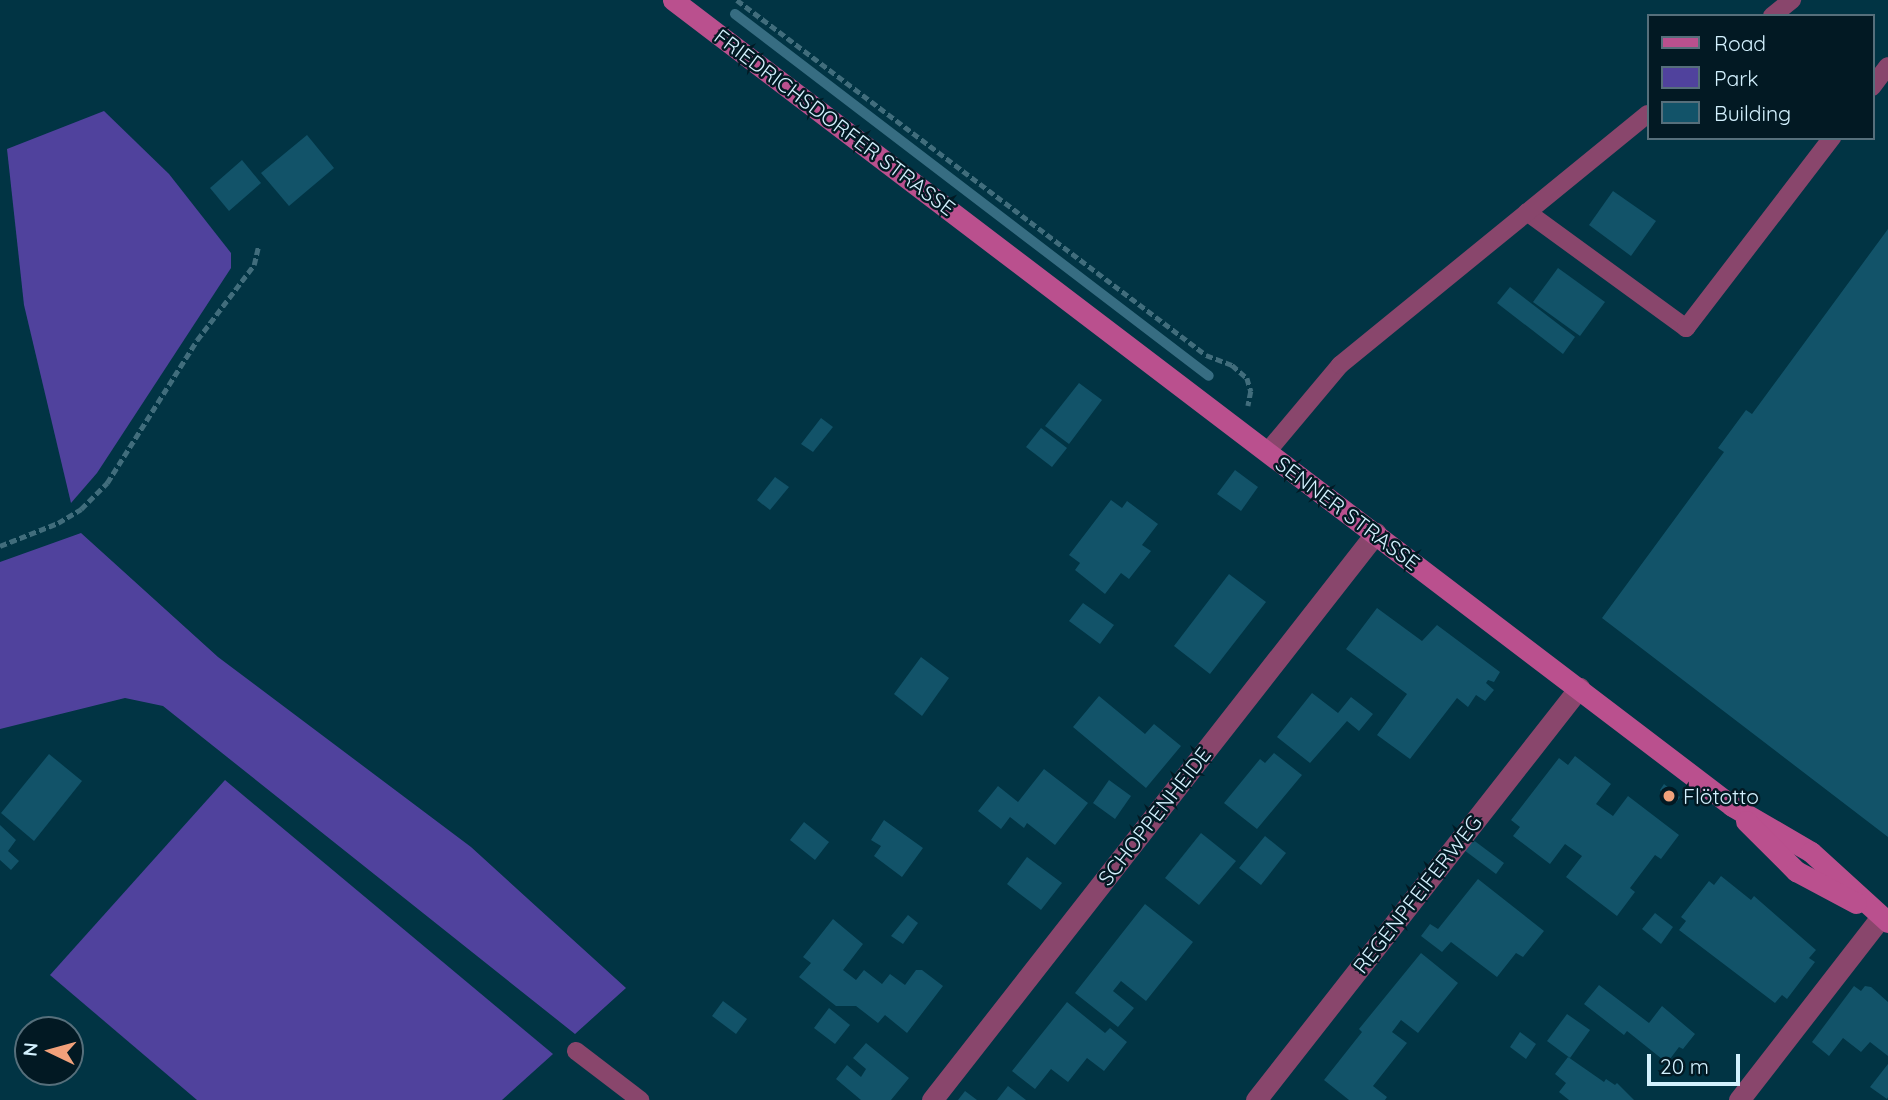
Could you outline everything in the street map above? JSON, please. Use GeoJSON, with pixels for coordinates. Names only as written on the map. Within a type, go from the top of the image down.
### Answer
{"type":"FeatureCollection","features":[{"type":"Feature","properties":{"kind":"main road","name":"FRIEDRICHSDORFER STRASSE"},"geometry":{"type":"LineString","coordinates":[[673,0],[963,219]]}},
{"type":"Feature","properties":{"kind":"main road","name":"SENNER STRASSE"},"geometry":{"type":"LineString","coordinates":[[963,219],[1732,806],[1811,852],[1880,916]]}},
{"type":"Feature","properties":{"kind":"street","name":"SCHOPPENHEIDE"},"geometry":{"type":"LineString","coordinates":[[932,1100],[1376,533]]}},
{"type":"Feature","properties":{"kind":"street","name":"REGENPFEIFERWEG"},"geometry":{"type":"LineString","coordinates":[[1256,1100],[1579,688]]}},
{"type":"Feature","properties":{"kind":"street"},"geometry":{"type":"LineString","coordinates":[[1739,1100],[1880,916]]}},
{"type":"Feature","properties":{"kind":"lane"},"geometry":{"type":"LineString","coordinates":[[1774,14],[1792,0]]}},
{"type":"Feature","properties":{"kind":"lane"},"geometry":{"type":"LineString","coordinates":[[1874,84],[1888,66]]}},
{"type":"Feature","properties":{"kind":"lane"},"geometry":{"type":"LineString","coordinates":[[1267,452],[1340,365],[1646,116]]}},
{"type":"Feature","properties":{"kind":"lane"},"geometry":{"type":"LineString","coordinates":[[1527,212],[1686,328],[1830,140]]}},
{"type":"Feature","properties":{"kind":"lane"},"geometry":{"type":"LineString","coordinates":[[576,1051],[640,1100]]}},
{"type":"Feature","properties":{"kind":"path"},"geometry":{"type":"LineString","coordinates":[[737,0],[1206,355],[1232,365],[1247,379],[1251,391],[1248,408]]}},
{"type":"Feature","properties":{"kind":"path"},"geometry":{"type":"LineString","coordinates":[[0,546],[58,523],[81,509],[107,483],[197,340],[254,265],[258,247]]}},
{"type":"Feature","properties":{"kind":"green space"},"geometry":{"type":"Polygon","coordinates":[[[104,111],[169,174],[231,253],[231,268],[97,473],[71,503],[24,305],[7,149],[104,111]]]}},
{"type":"Feature","properties":{"kind":"green space"},"geometry":{"type":"Polygon","coordinates":[[[81,533],[218,657],[471,847],[626,988],[575,1034],[163,706],[125,698],[0,729],[0,562],[81,533]]]}},
{"type":"Feature","properties":{"kind":"green space"},"geometry":{"type":"Polygon","coordinates":[[[225,780],[553,1054],[502,1100],[197,1100],[50,975],[225,780]]]}},
{"type":"Feature","properties":{"kind":"building"},"geometry":{"type":"Polygon","coordinates":[[[307,135],[334,168],[289,206],[261,173],[307,135]]]}},
{"type":"Feature","properties":{"kind":"building"},"geometry":{"type":"Polygon","coordinates":[[[242,160],[261,183],[229,211],[210,188],[242,160]]]}},
{"type":"Feature","properties":{"kind":"building"},"geometry":{"type":"Polygon","coordinates":[[[1613,191],[1656,221],[1631,256],[1589,225],[1613,191]]]}},
{"type":"Feature","properties":{"kind":"building"},"geometry":{"type":"Polygon","coordinates":[[[1888,229],[1888,837],[1602,618],[1724,452],[1718,448],[1746,410],[1752,414],[1888,229]]]}},
{"type":"Feature","properties":{"kind":"building"},"geometry":{"type":"Polygon","coordinates":[[[1558,268],[1605,302],[1580,336],[1533,302],[1558,268]]]}},
{"type":"Feature","properties":{"kind":"building"},"geometry":{"type":"Polygon","coordinates":[[[1510,287],[1575,337],[1563,354],[1497,303],[1510,287]]]}},
{"type":"Feature","properties":{"kind":"building"},"geometry":{"type":"Polygon","coordinates":[[[1079,383],[1102,400],[1069,444],[1045,426],[1079,383]]]}},
{"type":"Feature","properties":{"kind":"building"},"geometry":{"type":"Polygon","coordinates":[[[821,418],[833,427],[813,452],[801,444],[821,418]]]}},
{"type":"Feature","properties":{"kind":"building"},"geometry":{"type":"Polygon","coordinates":[[[1041,428],[1067,448],[1052,467],[1026,447],[1041,428]]]}},
{"type":"Feature","properties":{"kind":"building"},"geometry":{"type":"Polygon","coordinates":[[[1235,470],[1258,487],[1241,511],[1217,494],[1235,470]]]}},
{"type":"Feature","properties":{"kind":"building"},"geometry":{"type":"Polygon","coordinates":[[[775,477],[789,487],[770,510],[757,500],[775,477]]]}},
{"type":"Feature","properties":{"kind":"building"},"geometry":{"type":"Polygon","coordinates":[[[1111,500],[1122,508],[1127,501],[1158,524],[1142,545],[1151,551],[1129,579],[1121,573],[1105,594],[1075,570],[1080,563],[1069,555],[1111,500]]]}},
{"type":"Feature","properties":{"kind":"building"},"geometry":{"type":"Polygon","coordinates":[[[1229,574],[1266,602],[1210,674],[1174,646],[1229,574]]]}},
{"type":"Feature","properties":{"kind":"building"},"geometry":{"type":"Polygon","coordinates":[[[1083,603],[1114,625],[1100,644],[1069,621],[1083,603]]]}},
{"type":"Feature","properties":{"kind":"building"},"geometry":{"type":"Polygon","coordinates":[[[1377,608],[1422,641],[1437,625],[1500,672],[1494,682],[1488,680],[1486,683],[1494,690],[1485,701],[1476,695],[1468,707],[1457,698],[1410,759],[1377,735],[1407,694],[1346,649],[1377,608]]]}},
{"type":"Feature","properties":{"kind":"building"},"geometry":{"type":"Polygon","coordinates":[[[921,657],[949,678],[922,716],[894,694],[921,657]]]}},
{"type":"Feature","properties":{"kind":"building"},"geometry":{"type":"Polygon","coordinates":[[[1312,693],[1338,713],[1351,697],[1373,714],[1359,731],[1347,721],[1310,763],[1277,737],[1312,693]]]}},
{"type":"Feature","properties":{"kind":"building"},"geometry":{"type":"Polygon","coordinates":[[[1099,696],[1145,734],[1154,724],[1181,746],[1146,788],[1073,727],[1099,696]]]}},
{"type":"Feature","properties":{"kind":"building"},"geometry":{"type":"Polygon","coordinates":[[[1274,753],[1302,775],[1257,829],[1224,803],[1260,759],[1265,763],[1274,753]]]}},
{"type":"Feature","properties":{"kind":"building"},"geometry":{"type":"Polygon","coordinates":[[[49,754],[82,781],[34,841],[1,813],[49,754]]]}},
{"type":"Feature","properties":{"kind":"building"},"geometry":{"type":"Polygon","coordinates":[[[1575,756],[1611,784],[1596,804],[1613,816],[1628,796],[1679,835],[1661,859],[1655,855],[1630,888],[1635,892],[1617,916],[1566,877],[1582,856],[1565,844],[1550,864],[1513,836],[1520,827],[1511,820],[1559,758],[1568,765],[1575,756]]]}},
{"type":"Feature","properties":{"kind":"building"},"geometry":{"type":"Polygon","coordinates":[[[1044,769],[1088,803],[1055,845],[1027,823],[1024,828],[1010,817],[1001,829],[978,811],[998,786],[1018,802],[1044,769]]]}},
{"type":"Feature","properties":{"kind":"building"},"geometry":{"type":"Polygon","coordinates":[[[1109,780],[1131,796],[1115,819],[1093,803],[1109,780]]]}},
{"type":"Feature","properties":{"kind":"building"},"geometry":{"type":"Polygon","coordinates":[[[1664,784],[1680,797],[1676,803],[1660,790],[1664,784]]]}},
{"type":"Feature","properties":{"kind":"building"},"geometry":{"type":"Polygon","coordinates":[[[884,820],[923,848],[902,877],[874,856],[881,846],[871,840],[884,820]]]}},
{"type":"Feature","properties":{"kind":"building"},"geometry":{"type":"Polygon","coordinates":[[[804,822],[829,842],[815,860],[790,840],[804,822]]]}},
{"type":"Feature","properties":{"kind":"building"},"geometry":{"type":"Polygon","coordinates":[[[0,825],[16,840],[8,851],[19,861],[11,870],[0,860],[0,825]]]}},
{"type":"Feature","properties":{"kind":"building"},"geometry":{"type":"Polygon","coordinates":[[[1201,833],[1236,861],[1199,905],[1165,878],[1201,833]]]}},
{"type":"Feature","properties":{"kind":"building"},"geometry":{"type":"Polygon","coordinates":[[[1265,836],[1286,853],[1261,885],[1239,868],[1265,836]]]}},
{"type":"Feature","properties":{"kind":"building"},"geometry":{"type":"Polygon","coordinates":[[[1472,839],[1504,863],[1496,874],[1464,850],[1472,839]]]}},
{"type":"Feature","properties":{"kind":"building"},"geometry":{"type":"Polygon","coordinates":[[[1027,857],[1062,883],[1041,910],[1007,884],[1027,857]]]}},
{"type":"Feature","properties":{"kind":"building"},"geometry":{"type":"Polygon","coordinates":[[[1721,876],[1751,900],[1754,896],[1816,950],[1809,958],[1815,962],[1787,999],[1782,995],[1775,1003],[1679,930],[1686,921],[1681,917],[1709,881],[1714,885],[1721,876]]]}},
{"type":"Feature","properties":{"kind":"building"},"geometry":{"type":"Polygon","coordinates":[[[1478,879],[1544,931],[1523,957],[1516,953],[1497,977],[1451,942],[1442,952],[1421,936],[1430,924],[1438,929],[1478,879]]]}},
{"type":"Feature","properties":{"kind":"building"},"geometry":{"type":"Polygon","coordinates":[[[1145,904],[1193,942],[1146,1001],[1121,981],[1113,991],[1134,1008],[1118,1027],[1075,993],[1145,904]]]}},
{"type":"Feature","properties":{"kind":"building"},"geometry":{"type":"Polygon","coordinates":[[[1655,913],[1673,927],[1661,944],[1642,929],[1655,913]]]}},
{"type":"Feature","properties":{"kind":"building"},"geometry":{"type":"Polygon","coordinates":[[[908,915],[918,923],[903,944],[891,936],[908,915]]]}},
{"type":"Feature","properties":{"kind":"building"},"geometry":{"type":"Polygon","coordinates":[[[833,919],[863,944],[843,970],[856,980],[864,970],[882,984],[890,974],[905,985],[916,970],[922,970],[943,986],[907,1033],[885,1015],[878,1023],[856,1006],[836,1006],[799,977],[811,963],[803,957],[833,919]]]}},
{"type":"Feature","properties":{"kind":"building"},"geometry":{"type":"Polygon","coordinates":[[[1421,953],[1458,983],[1418,1033],[1401,1020],[1392,1032],[1407,1043],[1373,1086],[1387,1097],[1385,1100],[1349,1100],[1324,1080],[1362,1032],[1359,1029],[1421,953]]]}},
{"type":"Feature","properties":{"kind":"building"},"geometry":{"type":"Polygon","coordinates":[[[1599,985],[1649,1023],[1662,1006],[1695,1034],[1683,1049],[1679,1047],[1667,1063],[1627,1031],[1624,1035],[1584,1004],[1599,985]]]}},
{"type":"Feature","properties":{"kind":"building"},"geometry":{"type":"Polygon","coordinates":[[[1854,986],[1861,991],[1865,986],[1871,987],[1888,1002],[1888,1056],[1870,1042],[1861,1052],[1843,1038],[1829,1056],[1812,1042],[1854,986]]]}},
{"type":"Feature","properties":{"kind":"building"},"geometry":{"type":"Polygon","coordinates":[[[723,1001],[747,1019],[736,1034],[712,1016],[723,1001]]]}},
{"type":"Feature","properties":{"kind":"building"},"geometry":{"type":"Polygon","coordinates":[[[1067,1002],[1105,1033],[1110,1028],[1127,1042],[1104,1071],[1087,1058],[1068,1082],[1051,1069],[1035,1089],[1012,1071],[1067,1002]]]}},
{"type":"Feature","properties":{"kind":"building"},"geometry":{"type":"Polygon","coordinates":[[[829,1008],[850,1025],[835,1044],[814,1028],[829,1008]]]}},
{"type":"Feature","properties":{"kind":"building"},"geometry":{"type":"Polygon","coordinates":[[[1567,1014],[1590,1030],[1570,1058],[1547,1041],[1567,1014]]]}},
{"type":"Feature","properties":{"kind":"building"},"geometry":{"type":"Polygon","coordinates":[[[1520,1032],[1536,1044],[1526,1059],[1510,1047],[1520,1032]]]}},
{"type":"Feature","properties":{"kind":"building"},"geometry":{"type":"Polygon","coordinates":[[[866,1043],[909,1078],[891,1100],[861,1100],[836,1079],[847,1065],[861,1077],[866,1069],[853,1058],[866,1043]]]}},
{"type":"Feature","properties":{"kind":"building"},"geometry":{"type":"Polygon","coordinates":[[[1568,1057],[1604,1082],[1606,1079],[1615,1085],[1617,1083],[1634,1100],[1569,1100],[1559,1092],[1566,1083],[1555,1074],[1568,1057]]]}},
{"type":"Feature","properties":{"kind":"building"},"geometry":{"type":"Polygon","coordinates":[[[1888,1064],[1888,1097],[1887,1099],[1870,1087],[1888,1064]]]}},
{"type":"Feature","properties":{"kind":"building"},"geometry":{"type":"Polygon","coordinates":[[[1008,1086],[1026,1100],[997,1100],[1008,1086]]]}},
{"type":"Feature","properties":{"kind":"building"},"geometry":{"type":"Polygon","coordinates":[[[965,1091],[977,1100],[958,1100],[965,1091]]]}},
{"type":"Feature","properties":{"kind":"waterway"},"geometry":{"type":"LineString","coordinates":[[735,14],[1209,376]]}},
{"type":"Feature","properties":{"kind":"place","name":"Flötotto"},"geometry":{"type":"Point","coordinates":[1669,796]}}]}
